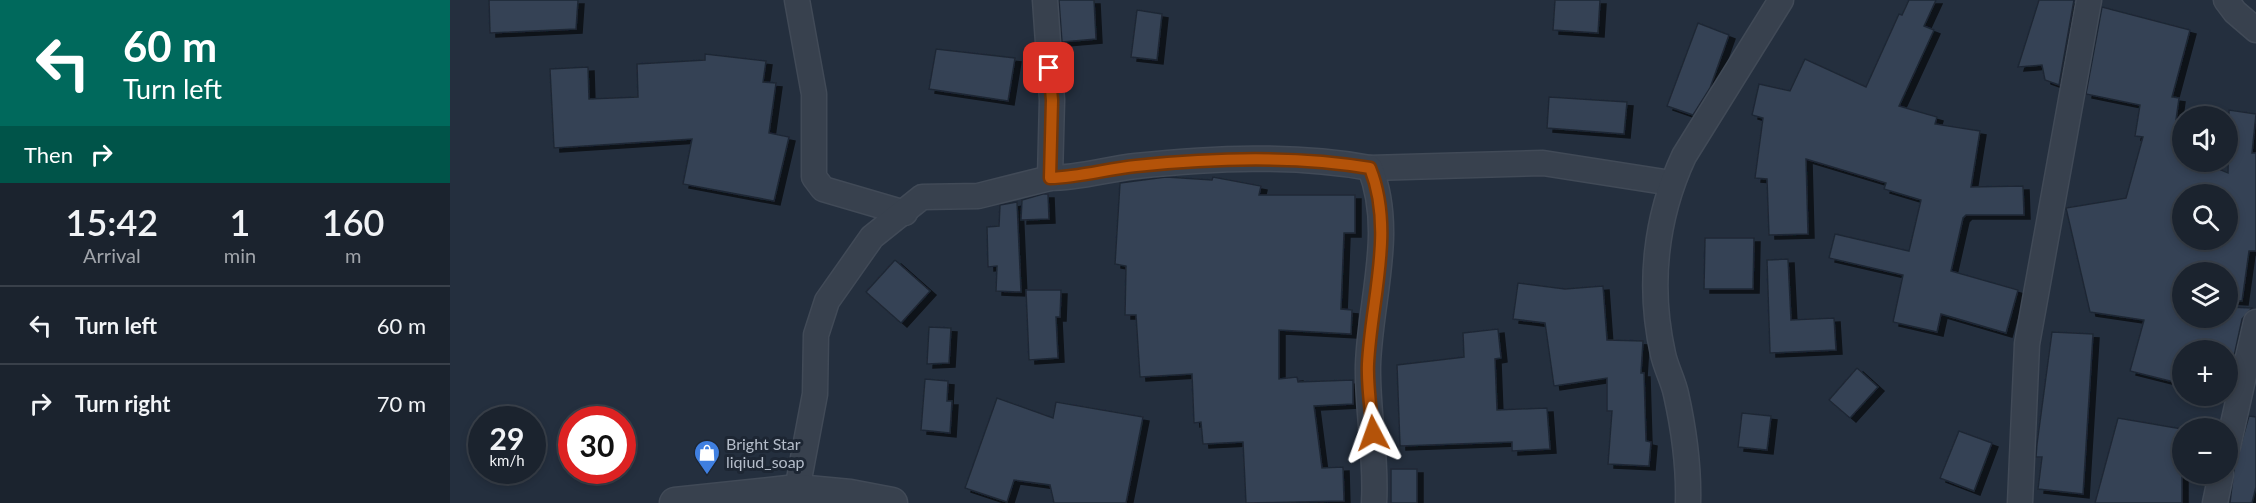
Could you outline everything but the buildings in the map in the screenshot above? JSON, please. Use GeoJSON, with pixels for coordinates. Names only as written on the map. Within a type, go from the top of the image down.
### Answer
{"type":"FeatureCollection","features":[{"type":"Feature","properties":{"kind":"street"},"geometry":{"type":"LineString","coordinates":[[797,0],[814,94],[814,177],[823,189],[905,213]]}},
{"type":"Feature","properties":{"kind":"street"},"geometry":{"type":"LineString","coordinates":[[1045,0],[1052,100],[1050,178]]}},
{"type":"Feature","properties":{"kind":"street"},"geometry":{"type":"LineString","coordinates":[[1688,503],[1689,464],[1676,394],[1663,353],[1658,311],[1655,247],[1671,183],[1684,156],[1781,0]]}},
{"type":"Feature","properties":{"kind":"street"},"geometry":{"type":"LineString","coordinates":[[2020,503],[2027,344],[2089,0]]}},
{"type":"Feature","properties":{"kind":"street"},"geometry":{"type":"LineString","coordinates":[[2226,0],[2235,12],[2256,30]]}},
{"type":"Feature","properties":{"kind":"street"},"geometry":{"type":"LineString","coordinates":[[797,490],[815,394],[816,335],[827,302],[872,237],[905,213],[921,197],[978,196],[1050,178],[1077,178],[1133,166],[1278,159],[1333,162],[1370,168],[1543,163],[1671,183]]}},
{"type":"Feature","properties":{"kind":"street"},"geometry":{"type":"LineString","coordinates":[[1370,168],[1378,188],[1381,234],[1368,365],[1376,477],[1374,503]]}},
{"type":"Feature","properties":{"kind":"street"},"geometry":{"type":"LineString","coordinates":[[2234,418],[2256,322]]}},
{"type":"Feature","properties":{"kind":"street"},"geometry":{"type":"LineString","coordinates":[[2215,503],[2219,484]]}},
{"type":"Feature","properties":{"kind":"street"},"geometry":{"type":"LineString","coordinates":[[675,503],[746,499],[797,490],[892,503]]}},
{"type":"Feature","properties":{"kind":"place","name":"Bright Star liqiud_soap"},"geometry":{"type":"Point","coordinates":[707,476]}},
{"type":"Feature","properties":{"kind":"route"},"geometry":{"type":"LineString","coordinates":[[1049,68],[1052,100],[1050,178],[1077,178],[1133,166],[1278,159],[1333,162],[1370,168],[1378,188],[1381,234],[1368,365],[1373,433]]}}]}
